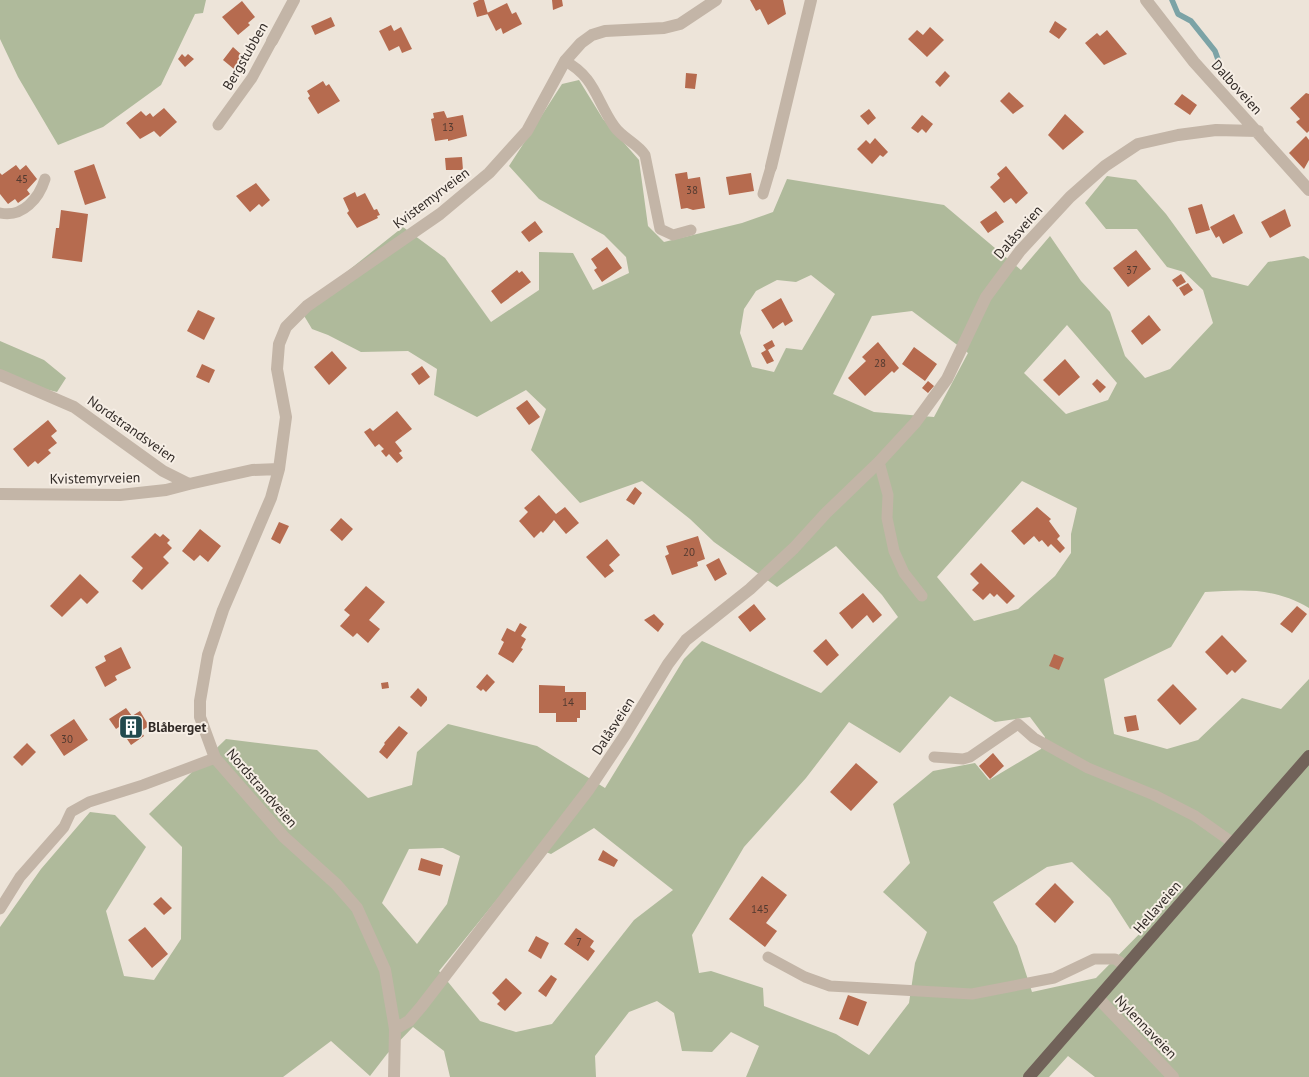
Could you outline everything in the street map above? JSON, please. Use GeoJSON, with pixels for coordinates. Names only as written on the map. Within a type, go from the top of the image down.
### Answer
{"type":"FeatureCollection","features":[{"type":"Feature","properties":{"kind":"main road","name":"Hellaveien"},"geometry":{"type":"LineString","coordinates":[[1029,1077],[1309,756]]}},
{"type":"Feature","properties":{"kind":"street","name":"Bergstubben"},"geometry":{"type":"LineString","coordinates":[[272,41],[294,0]]}},
{"type":"Feature","properties":{"kind":"street","name":"Kvistemyrveien"},"geometry":{"type":"LineString","coordinates":[[279,469],[286,417],[276,358],[286,327],[319,297],[440,214],[489,173],[526,131],[565,60],[581,43],[592,35],[606,31],[650,30],[672,26],[694,16],[716,0]]}},
{"type":"Feature","properties":{"kind":"street"},"geometry":{"type":"LineString","coordinates":[[771,167],[811,0]]}},
{"type":"Feature","properties":{"kind":"street","name":"Dalboveien"},"geometry":{"type":"LineString","coordinates":[[1146,0],[1194,62],[1309,190]]}},
{"type":"Feature","properties":{"kind":"street","name":"Dalåsveien"},"geometry":{"type":"LineString","coordinates":[[395,1029],[409,1021],[421,1007],[566,821],[626,735],[668,664],[686,640],[779,562],[879,462],[915,423],[947,380],[979,310],[1002,274],[1050,218],[1090,178],[1126,150],[1152,140],[1216,130],[1258,131]]}},
{"type":"Feature","properties":{"kind":"street","name":"Nordstrandsveien"},"geometry":{"type":"LineString","coordinates":[[0,375],[74,407],[163,471],[189,484]]}},
{"type":"Feature","properties":{"kind":"street"},"geometry":{"type":"LineString","coordinates":[[189,484],[252,470],[279,469]]}},
{"type":"Feature","properties":{"kind":"street","name":"Nordstrandveien"},"geometry":{"type":"LineString","coordinates":[[279,469],[271,498],[223,610],[208,655],[200,701],[200,717],[215,758],[284,837],[336,884],[358,908],[385,970],[395,1029],[394,1077]]}},
{"type":"Feature","properties":{"kind":"street","name":"Kvistemyrveien"},"geometry":{"type":"LineString","coordinates":[[0,494],[120,495],[166,490],[189,484]]}},
{"type":"Feature","properties":{"kind":"street","name":"Nylennaveien"},"geometry":{"type":"LineString","coordinates":[[1098,998],[1173,1077]]}},
{"type":"Feature","properties":{"kind":"lane","name":"Bergstubben"},"geometry":{"type":"LineString","coordinates":[[218,125],[245,89],[272,41]]}},
{"type":"Feature","properties":{"kind":"lane"},"geometry":{"type":"LineString","coordinates":[[565,60],[579,68],[589,80],[615,127],[638,145],[645,155],[660,229],[673,235],[691,230]]}},
{"type":"Feature","properties":{"kind":"lane"},"geometry":{"type":"LineString","coordinates":[[763,194],[771,167]]}},
{"type":"Feature","properties":{"kind":"lane"},"geometry":{"type":"LineString","coordinates":[[0,213],[13,213],[25,209],[35,200],[45,179]]}},
{"type":"Feature","properties":{"kind":"lane"},"geometry":{"type":"LineString","coordinates":[[879,462],[888,495],[887,518],[894,551],[904,573],[922,596]]}},
{"type":"Feature","properties":{"kind":"lane"},"geometry":{"type":"LineString","coordinates":[[934,757],[963,759],[970,757],[1018,724],[1034,738],[1088,768],[1154,795],[1196,816],[1233,843]]}},
{"type":"Feature","properties":{"kind":"lane"},"geometry":{"type":"LineString","coordinates":[[0,909],[20,877],[64,827],[71,812],[89,802],[143,785],[215,758]]}},
{"type":"Feature","properties":{"kind":"lane"},"geometry":{"type":"LineString","coordinates":[[768,957],[805,977],[830,986],[972,994],[1054,978],[1094,959],[1115,959],[1126,966]]}},
{"type":"Feature","properties":{"kind":"green space"},"geometry":{"type":"Polygon","coordinates":[[[0,0],[206,0],[203,13],[195,14],[161,85],[103,127],[58,145],[18,77],[0,39],[0,0]]]}},
{"type":"Feature","properties":{"kind":"green space"},"geometry":{"type":"Polygon","coordinates":[[[579,80],[603,119],[639,160],[648,226],[664,242],[742,223],[773,212],[787,179],[944,205],[1021,270],[1050,236],[1081,281],[1110,312],[1125,356],[1145,378],[1170,369],[1213,323],[1203,290],[1184,272],[1167,267],[1137,229],[1106,229],[1085,203],[1107,176],[1136,180],[1166,214],[1212,277],[1248,286],[1268,262],[1304,256],[1309,259],[1309,608],[1283,596],[1258,591],[1205,592],[1171,647],[1104,679],[1114,734],[1167,749],[1198,740],[1242,698],[1281,709],[1309,679],[1309,1077],[1095,1077],[1068,1056],[1049,1077],[746,1077],[759,1046],[731,1032],[712,1052],[682,1051],[674,1013],[657,1001],[629,1012],[595,1056],[596,1077],[450,1077],[444,1051],[413,1027],[387,1054],[370,1076],[331,1041],[283,1077],[0,1077],[0,927],[41,869],[90,812],[115,815],[146,847],[106,911],[124,976],[154,980],[181,939],[182,847],[149,814],[226,739],[317,750],[368,798],[412,785],[417,752],[448,724],[537,746],[605,788],[684,659],[702,641],[821,693],[898,617],[882,595],[836,546],[777,587],[714,542],[690,519],[642,481],[580,503],[531,450],[546,409],[526,390],[477,417],[434,395],[437,369],[408,351],[361,352],[312,329],[300,309],[403,227],[445,258],[491,322],[539,290],[539,252],[573,253],[593,290],[629,273],[626,257],[604,235],[539,199],[509,166],[562,84],[579,80]],[[811,275],[796,282],[777,280],[756,291],[744,309],[740,333],[752,367],[774,372],[786,348],[802,350],[835,294],[811,275]],[[912,311],[872,316],[833,394],[874,412],[934,417],[968,353],[912,311]],[[1067,325],[1024,373],[1066,414],[1108,400],[1117,383],[1067,325]],[[1022,481],[937,577],[974,621],[1018,609],[1055,576],[1071,553],[1071,534],[1077,508],[1022,481]],[[950,696],[900,753],[849,722],[806,778],[744,847],[692,935],[699,973],[711,971],[763,988],[764,1006],[836,1034],[869,1055],[909,1003],[915,963],[927,932],[883,892],[910,863],[893,804],[933,771],[975,763],[989,780],[1041,749],[1045,737],[1030,717],[995,722],[950,696]],[[594,828],[551,854],[538,849],[439,971],[480,1021],[516,1032],[552,1024],[634,920],[673,890],[594,828]],[[443,848],[409,849],[382,903],[417,944],[447,904],[460,856],[443,848]],[[1072,862],[1047,867],[993,902],[1017,946],[1032,992],[1096,978],[1153,920],[1130,929],[1110,898],[1072,862]]]}},
{"type":"Feature","properties":{"kind":"green space"},"geometry":{"type":"Polygon","coordinates":[[[0,341],[44,360],[66,378],[57,392],[0,378],[0,341]]]}},
{"type":"Feature","properties":{"kind":"building"},"geometry":{"type":"Polygon","coordinates":[[[484,0],[488,14],[477,17],[473,3],[484,0]]]}},
{"type":"Feature","properties":{"kind":"building"},"geometry":{"type":"Polygon","coordinates":[[[552,0],[562,0],[563,6],[553,10],[552,0]]]}},
{"type":"Feature","properties":{"kind":"building"},"geometry":{"type":"Polygon","coordinates":[[[750,0],[783,0],[786,14],[768,25],[760,9],[756,11],[750,0]]]}},
{"type":"Feature","properties":{"kind":"building"},"geometry":{"type":"Polygon","coordinates":[[[242,1],[255,17],[248,23],[250,25],[238,35],[222,17],[242,1]]]}},
{"type":"Feature","properties":{"kind":"building"},"geometry":{"type":"Polygon","coordinates":[[[507,3],[512,14],[516,12],[522,24],[503,34],[501,28],[496,31],[487,13],[507,3]]]}},
{"type":"Feature","properties":{"kind":"building"},"geometry":{"type":"Polygon","coordinates":[[[331,17],[335,26],[315,35],[311,26],[331,17]]]}},
{"type":"Feature","properties":{"kind":"building"},"geometry":{"type":"Polygon","coordinates":[[[1055,21],[1067,29],[1059,39],[1049,32],[1055,21]]]}},
{"type":"Feature","properties":{"kind":"building"},"geometry":{"type":"Polygon","coordinates":[[[391,25],[394,31],[401,27],[412,49],[402,53],[399,46],[389,51],[379,31],[391,25]]]}},
{"type":"Feature","properties":{"kind":"building"},"geometry":{"type":"Polygon","coordinates":[[[930,27],[944,40],[927,57],[908,39],[917,30],[923,35],[930,27]]]}},
{"type":"Feature","properties":{"kind":"building"},"geometry":{"type":"Polygon","coordinates":[[[1107,30],[1127,54],[1104,65],[1085,43],[1097,33],[1100,36],[1107,30]]]}},
{"type":"Feature","properties":{"kind":"building"},"geometry":{"type":"Polygon","coordinates":[[[233,47],[244,57],[234,69],[223,60],[233,47]]]}},
{"type":"Feature","properties":{"kind":"building"},"geometry":{"type":"Polygon","coordinates":[[[182,54],[185,57],[188,54],[194,59],[185,67],[178,59],[182,54]]]}},
{"type":"Feature","properties":{"kind":"building"},"geometry":{"type":"Polygon","coordinates":[[[945,71],[950,76],[940,87],[935,82],[945,71]]]}},
{"type":"Feature","properties":{"kind":"building"},"geometry":{"type":"Polygon","coordinates":[[[686,73],[697,74],[695,89],[685,88],[686,73]]]}},
{"type":"Feature","properties":{"kind":"building"},"geometry":{"type":"Polygon","coordinates":[[[323,81],[326,86],[329,84],[340,101],[318,114],[308,98],[310,96],[307,91],[323,81]]]}},
{"type":"Feature","properties":{"kind":"building"},"geometry":{"type":"Polygon","coordinates":[[[1009,92],[1024,106],[1013,114],[1000,101],[1009,92]]]}},
{"type":"Feature","properties":{"kind":"building"},"geometry":{"type":"Polygon","coordinates":[[[1306,93],[1309,94],[1309,131],[1307,133],[1296,122],[1300,119],[1290,108],[1306,93]]]}},
{"type":"Feature","properties":{"kind":"building"},"geometry":{"type":"Polygon","coordinates":[[[1182,94],[1197,105],[1190,115],[1174,104],[1182,94]]]}},
{"type":"Feature","properties":{"kind":"building"},"geometry":{"type":"Polygon","coordinates":[[[164,108],[177,122],[160,137],[154,131],[140,139],[126,123],[141,111],[146,116],[150,113],[153,117],[164,108]]]}},
{"type":"Feature","properties":{"kind":"building"},"geometry":{"type":"Polygon","coordinates":[[[869,109],[876,118],[868,125],[860,116],[869,109]]]}},
{"type":"Feature","properties":{"kind":"building"},"geometry":{"type":"Polygon","coordinates":[[[444,111],[447,118],[463,115],[467,136],[448,141],[448,139],[435,141],[431,119],[434,118],[433,113],[444,111]]]}},
{"type":"Feature","properties":{"kind":"building"},"geometry":{"type":"Polygon","coordinates":[[[1065,114],[1084,132],[1063,150],[1048,135],[1065,114]]]}},
{"type":"Feature","properties":{"kind":"building"},"geometry":{"type":"Polygon","coordinates":[[[922,115],[933,124],[926,133],[922,129],[918,133],[911,128],[922,115]]]}},
{"type":"Feature","properties":{"kind":"building"},"geometry":{"type":"Polygon","coordinates":[[[1306,136],[1309,140],[1309,160],[1304,169],[1289,153],[1306,136]]]}},
{"type":"Feature","properties":{"kind":"building"},"geometry":{"type":"Polygon","coordinates":[[[875,138],[888,152],[883,157],[880,155],[872,164],[857,149],[866,140],[870,144],[875,138]]]}},
{"type":"Feature","properties":{"kind":"building"},"geometry":{"type":"Polygon","coordinates":[[[462,157],[463,170],[446,170],[445,158],[462,157]]]}},
{"type":"Feature","properties":{"kind":"building"},"geometry":{"type":"Polygon","coordinates":[[[94,164],[106,198],[85,205],[74,171],[94,164]]]}},
{"type":"Feature","properties":{"kind":"building"},"geometry":{"type":"Polygon","coordinates":[[[16,165],[20,170],[26,165],[37,179],[27,190],[30,194],[18,203],[15,199],[8,204],[0,194],[0,173],[2,175],[16,165]]]}},
{"type":"Feature","properties":{"kind":"building"},"geometry":{"type":"Polygon","coordinates":[[[1006,166],[1028,193],[1016,204],[1011,198],[1004,203],[990,187],[1000,178],[997,174],[1006,166]]]}},
{"type":"Feature","properties":{"kind":"building"},"geometry":{"type":"Polygon","coordinates":[[[687,172],[688,179],[700,177],[705,208],[681,209],[675,174],[687,172]]]}},
{"type":"Feature","properties":{"kind":"building"},"geometry":{"type":"Polygon","coordinates":[[[751,173],[754,191],[729,195],[726,177],[751,173]]]}},
{"type":"Feature","properties":{"kind":"building"},"geometry":{"type":"Polygon","coordinates":[[[256,183],[270,200],[262,207],[259,204],[250,212],[236,196],[256,183]]]}},
{"type":"Feature","properties":{"kind":"building"},"geometry":{"type":"Polygon","coordinates":[[[355,192],[357,197],[365,193],[374,210],[377,209],[380,215],[377,216],[378,218],[357,228],[347,213],[349,211],[343,198],[355,192]]]}},
{"type":"Feature","properties":{"kind":"building"},"geometry":{"type":"Polygon","coordinates":[[[1202,204],[1210,230],[1196,234],[1188,208],[1202,204]]]}},
{"type":"Feature","properties":{"kind":"building"},"geometry":{"type":"Polygon","coordinates":[[[1285,209],[1291,226],[1270,238],[1261,222],[1285,209]]]}},
{"type":"Feature","properties":{"kind":"building"},"geometry":{"type":"Polygon","coordinates":[[[61,210],[88,214],[82,262],[52,258],[56,228],[59,228],[61,210]]]}},
{"type":"Feature","properties":{"kind":"building"},"geometry":{"type":"Polygon","coordinates":[[[996,211],[1004,222],[988,233],[980,222],[996,211]]]}},
{"type":"Feature","properties":{"kind":"building"},"geometry":{"type":"Polygon","coordinates":[[[1234,214],[1243,233],[1223,244],[1219,236],[1216,238],[1210,227],[1234,214]]]}},
{"type":"Feature","properties":{"kind":"building"},"geometry":{"type":"Polygon","coordinates":[[[535,221],[543,232],[529,242],[521,232],[535,221]]]}},
{"type":"Feature","properties":{"kind":"building"},"geometry":{"type":"Polygon","coordinates":[[[607,247],[622,268],[602,282],[594,270],[597,268],[591,259],[607,247]]]}},
{"type":"Feature","properties":{"kind":"building"},"geometry":{"type":"Polygon","coordinates":[[[1136,250],[1151,269],[1128,287],[1113,268],[1136,250]]]}},
{"type":"Feature","properties":{"kind":"building"},"geometry":{"type":"Polygon","coordinates":[[[517,270],[519,273],[522,271],[531,282],[501,304],[491,291],[517,270]]]}},
{"type":"Feature","properties":{"kind":"building"},"geometry":{"type":"Polygon","coordinates":[[[1181,274],[1186,282],[1177,287],[1172,280],[1181,274]]]}},
{"type":"Feature","properties":{"kind":"building"},"geometry":{"type":"Polygon","coordinates":[[[1188,283],[1193,290],[1184,296],[1179,288],[1188,283]]]}},
{"type":"Feature","properties":{"kind":"building"},"geometry":{"type":"Polygon","coordinates":[[[781,298],[793,321],[785,326],[783,322],[773,329],[761,310],[781,298]]]}},
{"type":"Feature","properties":{"kind":"building"},"geometry":{"type":"Polygon","coordinates":[[[198,310],[215,318],[204,340],[187,331],[198,310]]]}},
{"type":"Feature","properties":{"kind":"building"},"geometry":{"type":"Polygon","coordinates":[[[1149,315],[1161,330],[1142,345],[1131,331],[1149,315]]]}},
{"type":"Feature","properties":{"kind":"building"},"geometry":{"type":"Polygon","coordinates":[[[772,340],[775,346],[768,350],[774,361],[767,364],[761,353],[766,350],[763,345],[772,340]]]}},
{"type":"Feature","properties":{"kind":"building"},"geometry":{"type":"Polygon","coordinates":[[[878,342],[899,368],[894,373],[892,371],[865,396],[848,378],[866,361],[862,357],[878,342]]]}},
{"type":"Feature","properties":{"kind":"building"},"geometry":{"type":"Polygon","coordinates":[[[914,347],[937,364],[925,381],[902,364],[914,347]]]}},
{"type":"Feature","properties":{"kind":"building"},"geometry":{"type":"Polygon","coordinates":[[[332,351],[347,368],[329,385],[314,367],[332,351]]]}},
{"type":"Feature","properties":{"kind":"building"},"geometry":{"type":"Polygon","coordinates":[[[1065,359],[1080,377],[1059,396],[1043,380],[1065,359]]]}},
{"type":"Feature","properties":{"kind":"building"},"geometry":{"type":"Polygon","coordinates":[[[202,364],[215,370],[209,383],[196,377],[202,364]]]}},
{"type":"Feature","properties":{"kind":"building"},"geometry":{"type":"Polygon","coordinates":[[[422,366],[430,377],[419,385],[411,374],[422,366]]]}},
{"type":"Feature","properties":{"kind":"building"},"geometry":{"type":"Polygon","coordinates":[[[1097,379],[1106,387],[1100,393],[1092,384],[1097,379]]]}},
{"type":"Feature","properties":{"kind":"building"},"geometry":{"type":"Polygon","coordinates":[[[928,381],[934,386],[928,393],[922,388],[928,381]]]}},
{"type":"Feature","properties":{"kind":"building"},"geometry":{"type":"Polygon","coordinates":[[[527,400],[540,417],[529,425],[516,408],[527,400]]]}},
{"type":"Feature","properties":{"kind":"building"},"geometry":{"type":"Polygon","coordinates":[[[397,411],[412,429],[395,442],[402,451],[399,453],[403,458],[397,463],[389,454],[386,457],[381,451],[384,449],[379,444],[375,447],[364,432],[370,428],[373,431],[397,411]]]}},
{"type":"Feature","properties":{"kind":"building"},"geometry":{"type":"Polygon","coordinates":[[[48,420],[57,431],[51,436],[57,443],[48,450],[51,453],[38,464],[35,461],[28,467],[13,449],[48,420]]]}},
{"type":"Feature","properties":{"kind":"building"},"geometry":{"type":"Polygon","coordinates":[[[635,487],[642,493],[634,505],[626,500],[635,487]]]}},
{"type":"Feature","properties":{"kind":"building"},"geometry":{"type":"Polygon","coordinates":[[[539,495],[556,514],[565,507],[579,523],[566,534],[554,520],[543,533],[541,531],[534,538],[519,521],[528,512],[524,508],[539,495]]]}},
{"type":"Feature","properties":{"kind":"building"},"geometry":{"type":"Polygon","coordinates":[[[1037,507],[1051,519],[1049,521],[1060,536],[1057,539],[1065,548],[1060,553],[1051,544],[1048,547],[1042,540],[1039,542],[1034,536],[1024,545],[1011,531],[1037,507]]]}},
{"type":"Feature","properties":{"kind":"building"},"geometry":{"type":"Polygon","coordinates":[[[341,518],[353,529],[342,541],[330,530],[341,518]]]}},
{"type":"Feature","properties":{"kind":"building"},"geometry":{"type":"Polygon","coordinates":[[[279,522],[289,526],[280,544],[271,539],[279,522]]]}},
{"type":"Feature","properties":{"kind":"building"},"geometry":{"type":"Polygon","coordinates":[[[200,529],[221,546],[208,562],[200,555],[194,561],[182,551],[200,529]]]}},
{"type":"Feature","properties":{"kind":"building"},"geometry":{"type":"Polygon","coordinates":[[[155,533],[160,537],[163,534],[170,540],[167,543],[172,548],[163,557],[169,563],[142,590],[132,581],[143,568],[131,557],[155,533]]]}},
{"type":"Feature","properties":{"kind":"building"},"geometry":{"type":"Polygon","coordinates":[[[698,536],[705,559],[697,562],[698,566],[672,575],[665,556],[669,554],[666,546],[698,536]]]}},
{"type":"Feature","properties":{"kind":"building"},"geometry":{"type":"Polygon","coordinates":[[[607,539],[620,555],[609,565],[614,571],[605,578],[586,557],[607,539]]]}},
{"type":"Feature","properties":{"kind":"building"},"geometry":{"type":"Polygon","coordinates":[[[719,558],[727,574],[715,581],[706,565],[719,558]]]}},
{"type":"Feature","properties":{"kind":"building"},"geometry":{"type":"Polygon","coordinates":[[[981,563],[1015,596],[1007,604],[997,594],[994,597],[990,593],[983,600],[972,590],[979,583],[970,574],[981,563]]]}},
{"type":"Feature","properties":{"kind":"building"},"geometry":{"type":"Polygon","coordinates":[[[80,574],[99,592],[87,604],[81,598],[62,617],[50,606],[80,574]]]}},
{"type":"Feature","properties":{"kind":"building"},"geometry":{"type":"Polygon","coordinates":[[[366,586],[385,602],[369,620],[380,629],[368,643],[357,633],[353,637],[340,626],[350,615],[344,610],[366,586]]]}},
{"type":"Feature","properties":{"kind":"building"},"geometry":{"type":"Polygon","coordinates":[[[863,593],[882,615],[873,623],[867,615],[852,629],[839,613],[863,593]]]}},
{"type":"Feature","properties":{"kind":"building"},"geometry":{"type":"Polygon","coordinates":[[[754,604],[766,619],[750,632],[738,617],[754,604]]]}},
{"type":"Feature","properties":{"kind":"building"},"geometry":{"type":"Polygon","coordinates":[[[1297,606],[1307,614],[1292,633],[1280,624],[1297,606]]]}},
{"type":"Feature","properties":{"kind":"building"},"geometry":{"type":"Polygon","coordinates":[[[654,614],[664,624],[658,632],[644,620],[654,614]]]}},
{"type":"Feature","properties":{"kind":"building"},"geometry":{"type":"Polygon","coordinates":[[[520,623],[527,627],[521,636],[526,639],[521,648],[523,649],[513,663],[498,654],[504,642],[501,640],[507,628],[515,632],[520,623]]]}},
{"type":"Feature","properties":{"kind":"building"},"geometry":{"type":"Polygon","coordinates":[[[1222,635],[1247,661],[1235,673],[1232,670],[1227,675],[1205,652],[1222,635]]]}},
{"type":"Feature","properties":{"kind":"building"},"geometry":{"type":"Polygon","coordinates":[[[826,639],[839,655],[827,666],[813,651],[826,639]]]}},
{"type":"Feature","properties":{"kind":"building"},"geometry":{"type":"Polygon","coordinates":[[[121,647],[131,668],[115,676],[117,680],[105,687],[95,667],[106,661],[104,656],[121,647]]]}},
{"type":"Feature","properties":{"kind":"building"},"geometry":{"type":"Polygon","coordinates":[[[1054,654],[1064,658],[1059,670],[1049,666],[1054,654]]]}},
{"type":"Feature","properties":{"kind":"building"},"geometry":{"type":"Polygon","coordinates":[[[487,674],[495,682],[486,692],[483,689],[481,691],[476,687],[487,674]]]}},
{"type":"Feature","properties":{"kind":"building"},"geometry":{"type":"Polygon","coordinates":[[[388,682],[389,688],[382,689],[381,683],[388,682]]]}},
{"type":"Feature","properties":{"kind":"building"},"geometry":{"type":"Polygon","coordinates":[[[1173,684],[1197,709],[1180,725],[1157,700],[1173,684]]]}},
{"type":"Feature","properties":{"kind":"building"},"geometry":{"type":"Polygon","coordinates":[[[539,685],[565,686],[565,692],[586,692],[586,710],[580,710],[580,718],[577,718],[577,722],[556,722],[556,713],[539,713],[539,685]]]}},
{"type":"Feature","properties":{"kind":"building"},"geometry":{"type":"Polygon","coordinates":[[[418,688],[427,697],[427,700],[421,707],[410,697],[418,688]]]}},
{"type":"Feature","properties":{"kind":"building","name":"Blåberget"},"geometry":{"type":"Polygon","coordinates":[[[126,708],[132,716],[140,711],[149,726],[141,731],[144,736],[131,745],[119,727],[116,729],[109,719],[126,708]]]}},
{"type":"Feature","properties":{"kind":"building"},"geometry":{"type":"Polygon","coordinates":[[[1136,715],[1139,730],[1127,732],[1124,717],[1136,715]]]}},
{"type":"Feature","properties":{"kind":"building"},"geometry":{"type":"Polygon","coordinates":[[[74,719],[88,740],[64,756],[50,735],[74,719]]]}},
{"type":"Feature","properties":{"kind":"building"},"geometry":{"type":"Polygon","coordinates":[[[399,726],[408,733],[387,759],[379,752],[384,743],[399,726]]]}},
{"type":"Feature","properties":{"kind":"building"},"geometry":{"type":"Polygon","coordinates":[[[27,743],[36,752],[22,766],[13,757],[27,743]]]}},
{"type":"Feature","properties":{"kind":"building"},"geometry":{"type":"Polygon","coordinates":[[[993,753],[1004,766],[990,779],[979,766],[993,753]]]}},
{"type":"Feature","properties":{"kind":"building"},"geometry":{"type":"Polygon","coordinates":[[[856,763],[878,782],[851,811],[830,792],[856,763]]]}},
{"type":"Feature","properties":{"kind":"building"},"geometry":{"type":"Polygon","coordinates":[[[603,850],[618,860],[614,867],[598,860],[603,850]]]}},
{"type":"Feature","properties":{"kind":"building"},"geometry":{"type":"Polygon","coordinates":[[[421,858],[443,865],[440,876],[418,870],[421,858]]]}},
{"type":"Feature","properties":{"kind":"building"},"geometry":{"type":"Polygon","coordinates":[[[762,876],[787,895],[766,923],[777,931],[765,947],[729,919],[762,876]]]}},
{"type":"Feature","properties":{"kind":"building"},"geometry":{"type":"Polygon","coordinates":[[[1055,883],[1074,902],[1055,923],[1035,904],[1055,883]]]}},
{"type":"Feature","properties":{"kind":"building"},"geometry":{"type":"Polygon","coordinates":[[[161,897],[172,908],[164,915],[153,904],[161,897]]]}},
{"type":"Feature","properties":{"kind":"building"},"geometry":{"type":"Polygon","coordinates":[[[145,927],[168,954],[152,968],[128,940],[145,927]]]}},
{"type":"Feature","properties":{"kind":"building"},"geometry":{"type":"Polygon","coordinates":[[[576,928],[594,941],[590,947],[595,951],[588,961],[564,944],[576,928]]]}},
{"type":"Feature","properties":{"kind":"building"},"geometry":{"type":"Polygon","coordinates":[[[536,936],[549,943],[541,959],[528,951],[536,936]]]}},
{"type":"Feature","properties":{"kind":"building"},"geometry":{"type":"Polygon","coordinates":[[[551,975],[557,979],[546,997],[538,991],[551,975]]]}},
{"type":"Feature","properties":{"kind":"building"},"geometry":{"type":"Polygon","coordinates":[[[506,978],[522,993],[505,1011],[497,1004],[500,1001],[492,993],[506,978]]]}},
{"type":"Feature","properties":{"kind":"building"},"geometry":{"type":"Polygon","coordinates":[[[848,995],[867,1002],[858,1026],[839,1019],[848,995]]]}},
{"type":"Feature","properties":{"kind":"waterway"},"geometry":{"type":"LineString","coordinates":[[1172,0],[1178,14],[1191,21],[1215,51],[1220,65]]}},
{"type":"Feature","properties":{"kind":"place","name":"Blåberget"},"geometry":{"type":"Point","coordinates":[131,727]}}]}
